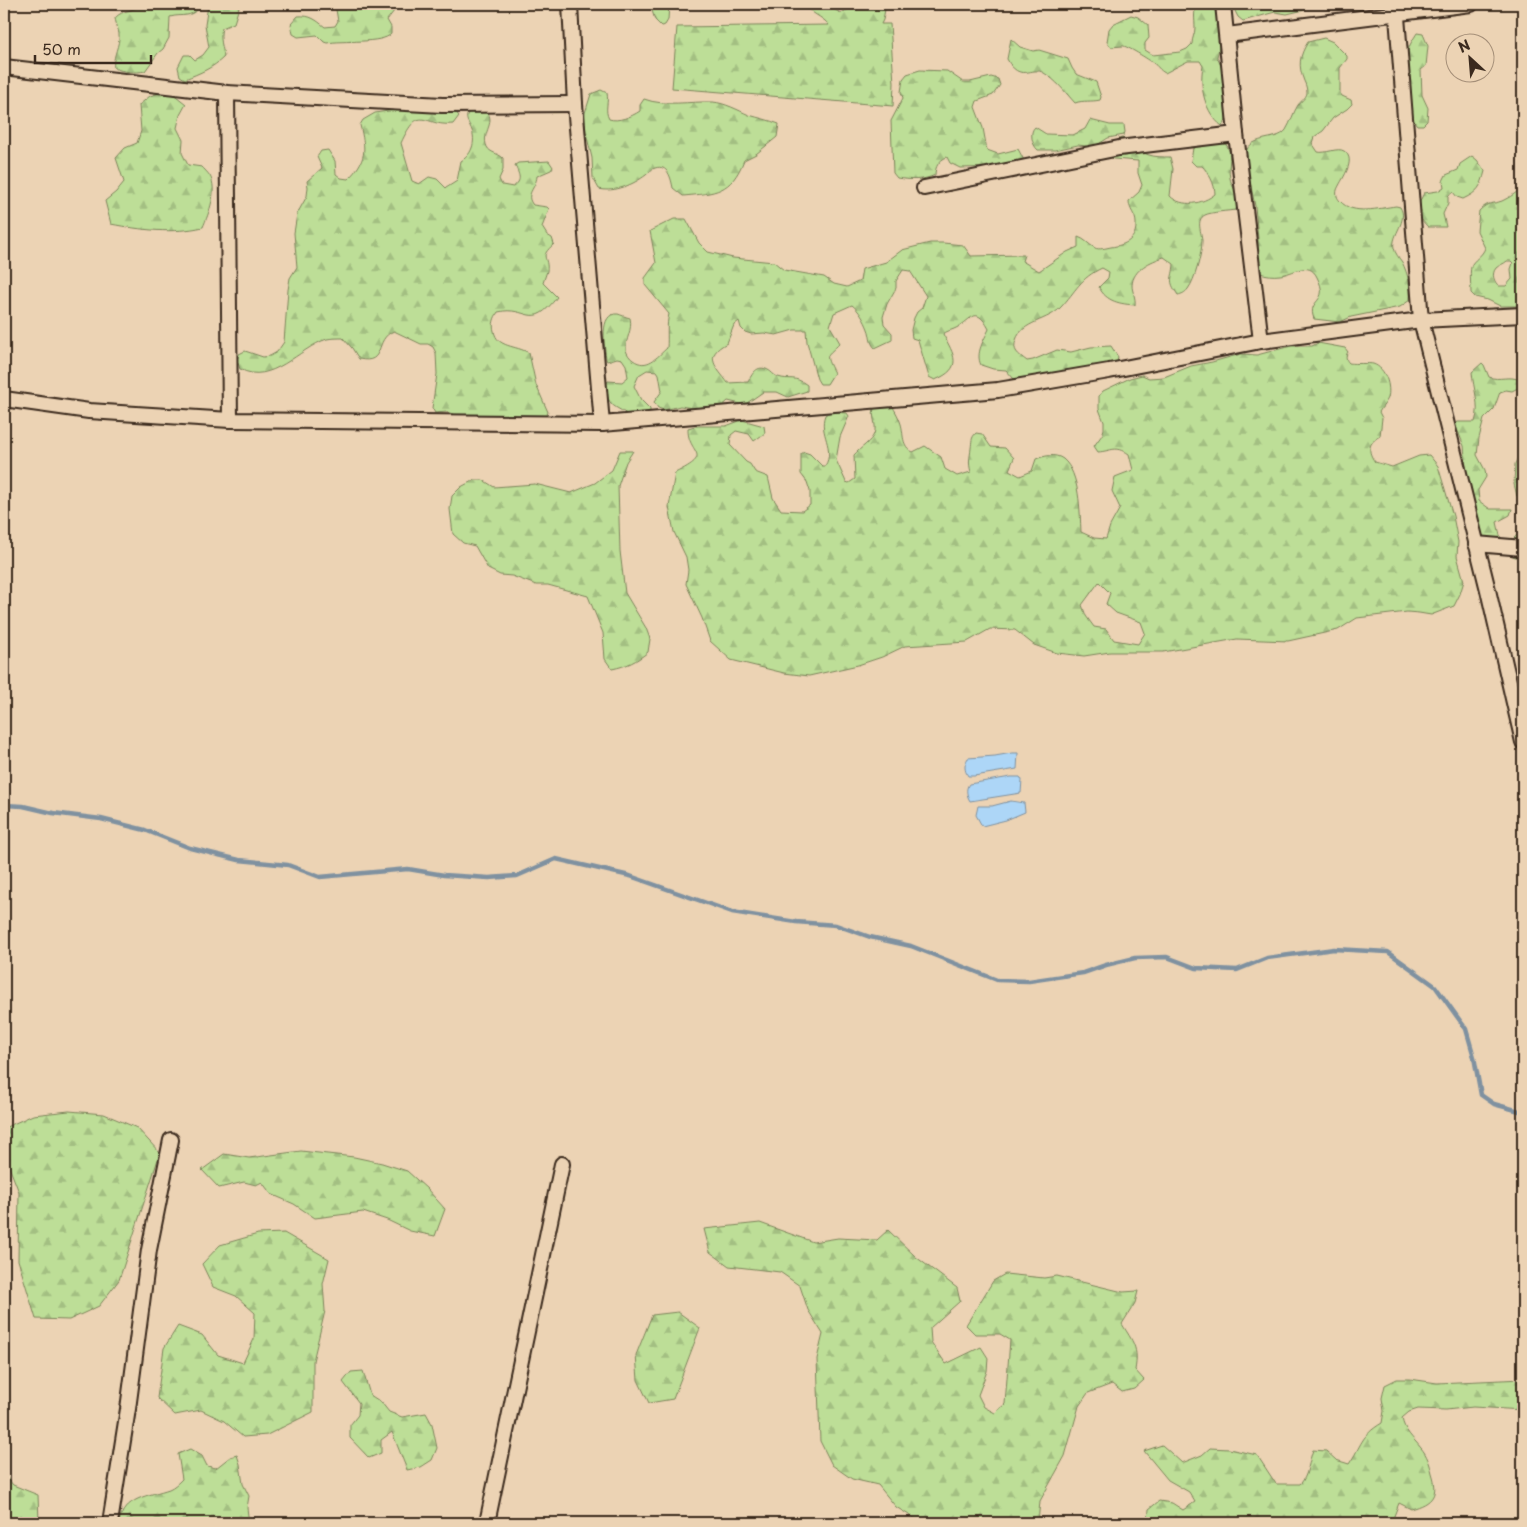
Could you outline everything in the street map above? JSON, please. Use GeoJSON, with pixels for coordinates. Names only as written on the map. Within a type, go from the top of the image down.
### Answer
{"type":"FeatureCollection","features":[{"type":"Feature","properties":{"kind":"street"},"geometry":{"type":"LineString","coordinates":[[570,4],[575,104],[602,424]]}},
{"type":"Feature","properties":{"kind":"street"},"geometry":{"type":"LineString","coordinates":[[1224,4],[1236,134],[1261,341]]}},
{"type":"Feature","properties":{"kind":"street"},"geometry":{"type":"LineString","coordinates":[[1227,35],[1397,8],[1471,4]]}},
{"type":"Feature","properties":{"kind":"street"},"geometry":{"type":"LineString","coordinates":[[1397,8],[1421,320],[1523,742]]}},
{"type":"Feature","properties":{"kind":"street"},"geometry":{"type":"LineString","coordinates":[[4,67],[228,93],[442,105],[575,104]]}},
{"type":"Feature","properties":{"kind":"street"},"geometry":{"type":"LineString","coordinates":[[228,93],[230,420]]}},
{"type":"Feature","properties":{"kind":"street"},"geometry":{"type":"LineString","coordinates":[[924,188],[1120,148],[1236,134]]}},
{"type":"Feature","properties":{"kind":"street"},"geometry":{"type":"LineString","coordinates":[[4,399],[89,411],[230,420],[602,424],[998,390],[1261,341],[1421,320],[1523,315]]}},
{"type":"Feature","properties":{"kind":"street"},"geometry":{"type":"LineString","coordinates":[[1476,544],[1523,548]]}},
{"type":"Feature","properties":{"kind":"street"},"geometry":{"type":"LineString","coordinates":[[110,1523],[128,1410],[149,1250],[171,1140]]}},
{"type":"Feature","properties":{"kind":"street"},"geometry":{"type":"LineString","coordinates":[[487,1523],[562,1164]]}},
{"type":"Feature","properties":{"kind":"green space"},"geometry":{"type":"Polygon","coordinates":[[[142,4],[205,4],[190,14],[170,17],[169,38],[163,49],[145,71],[130,72],[114,68],[119,36],[115,18],[121,13],[139,7],[142,4]]]}},
{"type":"Feature","properties":{"kind":"green space"},"geometry":{"type":"Polygon","coordinates":[[[205,4],[233,4],[239,7],[234,23],[222,28],[221,39],[224,57],[211,67],[185,79],[180,76],[178,67],[184,55],[190,55],[195,60],[203,55],[209,47],[205,25],[208,5],[205,4]]]}},
{"type":"Feature","properties":{"kind":"green space"},"geometry":{"type":"Polygon","coordinates":[[[335,4],[391,4],[394,11],[387,20],[391,27],[391,34],[379,39],[327,43],[317,35],[298,37],[293,34],[291,24],[298,16],[310,17],[325,27],[335,26],[338,21],[335,4]]]}},
{"type":"Feature","properties":{"kind":"green space"},"geometry":{"type":"Polygon","coordinates":[[[650,4],[669,4],[668,20],[665,25],[661,26],[655,20],[650,4]]]}},
{"type":"Feature","properties":{"kind":"green space"},"geometry":{"type":"Polygon","coordinates":[[[805,4],[827,4],[841,13],[859,4],[886,4],[881,24],[890,24],[894,83],[893,106],[672,88],[677,27],[829,25],[805,4]]]}},
{"type":"Feature","properties":{"kind":"green space"},"geometry":{"type":"Polygon","coordinates":[[[1197,4],[1216,4],[1219,12],[1216,26],[1221,38],[1217,57],[1225,75],[1227,94],[1226,120],[1222,126],[1216,121],[1207,107],[1202,82],[1203,66],[1200,61],[1188,61],[1165,73],[1151,61],[1133,50],[1125,46],[1111,47],[1107,42],[1109,29],[1113,24],[1131,15],[1138,17],[1148,25],[1149,38],[1145,43],[1145,50],[1153,55],[1180,52],[1192,44],[1197,4]]]}},
{"type":"Feature","properties":{"kind":"green space"},"geometry":{"type":"Polygon","coordinates":[[[1238,4],[1308,4],[1304,10],[1287,14],[1275,12],[1243,21],[1235,11],[1238,4]]]}},
{"type":"Feature","properties":{"kind":"green space"},"geometry":{"type":"Polygon","coordinates":[[[1417,33],[1423,34],[1428,46],[1426,66],[1421,70],[1422,95],[1428,108],[1427,121],[1423,125],[1417,125],[1413,119],[1407,90],[1408,51],[1417,33]]]}},
{"type":"Feature","properties":{"kind":"green space"},"geometry":{"type":"Polygon","coordinates":[[[1324,38],[1333,42],[1347,56],[1347,59],[1340,68],[1340,93],[1351,100],[1352,104],[1333,118],[1323,131],[1314,137],[1312,143],[1318,152],[1341,150],[1348,155],[1349,165],[1337,190],[1337,197],[1345,206],[1359,210],[1400,207],[1402,217],[1395,238],[1394,248],[1406,271],[1410,290],[1410,300],[1400,307],[1351,317],[1340,322],[1314,319],[1313,307],[1320,297],[1321,286],[1314,272],[1310,269],[1300,269],[1277,275],[1260,273],[1258,267],[1255,206],[1245,158],[1247,150],[1251,145],[1282,134],[1286,130],[1296,108],[1307,93],[1300,66],[1303,52],[1308,42],[1324,38]]]}},
{"type":"Feature","properties":{"kind":"green space"},"geometry":{"type":"Polygon","coordinates":[[[1011,39],[1020,47],[1033,51],[1039,50],[1068,59],[1076,74],[1096,82],[1101,97],[1100,100],[1075,103],[1057,83],[1044,73],[1039,71],[1017,71],[1007,59],[1011,39]]]}},
{"type":"Feature","properties":{"kind":"green space"},"geometry":{"type":"Polygon","coordinates":[[[920,70],[947,71],[963,82],[991,77],[998,79],[1000,85],[993,95],[977,101],[975,107],[983,128],[987,150],[998,154],[1018,149],[1025,162],[1000,167],[960,168],[950,163],[947,157],[940,162],[935,175],[916,180],[897,178],[893,173],[891,121],[903,98],[901,92],[903,79],[907,74],[920,70]]]}},
{"type":"Feature","properties":{"kind":"green space"},"geometry":{"type":"Polygon","coordinates":[[[601,90],[607,93],[609,119],[629,117],[640,111],[640,105],[644,99],[660,103],[713,102],[727,105],[749,115],[779,124],[777,137],[756,154],[744,160],[734,179],[728,185],[713,192],[683,196],[673,188],[670,176],[666,170],[659,167],[652,169],[641,178],[624,187],[611,190],[599,189],[593,178],[585,113],[591,94],[601,90]]]}},
{"type":"Feature","properties":{"kind":"green space"},"geometry":{"type":"Polygon","coordinates":[[[163,92],[176,96],[186,104],[180,115],[177,128],[183,140],[182,153],[188,165],[202,167],[210,176],[212,182],[212,202],[203,227],[169,231],[111,224],[105,201],[124,182],[116,158],[125,148],[137,143],[141,131],[139,105],[150,96],[163,92]]]}},
{"type":"Feature","properties":{"kind":"green space"},"geometry":{"type":"Polygon","coordinates":[[[484,108],[490,118],[485,142],[490,151],[503,158],[503,170],[499,179],[502,185],[513,187],[518,182],[519,177],[515,165],[518,163],[549,161],[553,167],[551,170],[537,176],[530,198],[533,205],[549,209],[542,227],[547,235],[552,238],[554,244],[545,255],[547,271],[543,283],[557,297],[541,313],[535,315],[508,311],[498,312],[493,326],[496,336],[503,343],[529,353],[536,385],[548,412],[546,417],[458,416],[447,412],[435,413],[432,408],[437,374],[436,353],[433,347],[428,344],[421,344],[394,331],[384,340],[377,355],[368,360],[359,359],[343,338],[333,338],[316,344],[285,364],[263,373],[251,373],[240,369],[237,360],[239,354],[245,351],[263,357],[270,356],[277,352],[284,342],[290,278],[297,267],[294,233],[297,214],[307,196],[307,181],[322,168],[317,157],[321,151],[328,150],[335,161],[336,174],[341,178],[348,179],[362,160],[364,148],[360,125],[363,120],[375,113],[395,110],[454,110],[459,116],[453,124],[443,124],[423,119],[418,120],[407,131],[401,143],[412,181],[419,184],[429,177],[437,179],[446,188],[457,181],[461,161],[473,146],[473,136],[467,115],[472,109],[484,108]]]}},
{"type":"Feature","properties":{"kind":"green space"},"geometry":{"type":"Polygon","coordinates":[[[1090,120],[1110,125],[1124,125],[1124,135],[1108,138],[1094,147],[1078,145],[1055,150],[1038,150],[1033,142],[1032,132],[1035,127],[1046,134],[1073,135],[1085,129],[1090,120]]]}},
{"type":"Feature","properties":{"kind":"green space"},"geometry":{"type":"Polygon","coordinates":[[[1121,138],[1130,140],[1145,153],[1154,156],[1170,157],[1173,169],[1170,196],[1175,200],[1186,203],[1199,202],[1215,194],[1213,183],[1207,172],[1202,166],[1196,166],[1191,161],[1193,148],[1205,143],[1225,143],[1230,155],[1229,173],[1232,186],[1239,197],[1236,210],[1208,214],[1200,220],[1202,246],[1196,273],[1185,292],[1178,295],[1175,290],[1172,280],[1174,264],[1164,257],[1148,263],[1136,274],[1132,285],[1135,305],[1119,303],[1106,296],[1099,287],[1108,278],[1109,272],[1102,268],[1088,276],[1056,312],[1024,329],[1019,334],[1015,344],[1015,350],[1027,361],[1057,350],[1071,352],[1091,347],[1111,346],[1118,357],[1117,363],[1086,371],[1014,379],[1006,370],[993,369],[981,365],[979,360],[980,351],[989,329],[980,317],[976,316],[943,334],[953,355],[953,366],[950,371],[935,380],[929,377],[918,340],[912,338],[911,330],[914,318],[922,308],[926,296],[910,271],[903,270],[896,281],[896,288],[887,304],[883,317],[884,324],[892,333],[892,340],[875,348],[863,319],[852,305],[834,313],[830,326],[840,343],[828,355],[828,361],[834,373],[827,384],[820,384],[817,379],[807,342],[806,330],[794,330],[776,335],[764,333],[751,334],[741,328],[739,321],[734,325],[727,343],[719,348],[713,357],[716,367],[728,383],[748,382],[755,371],[764,368],[775,376],[803,382],[807,385],[807,391],[788,397],[777,392],[763,392],[747,403],[741,404],[728,401],[721,407],[705,410],[680,406],[664,410],[658,408],[654,402],[662,391],[659,374],[657,371],[647,370],[639,375],[634,386],[641,400],[650,409],[650,415],[632,418],[611,403],[605,386],[608,381],[622,382],[628,377],[626,365],[622,359],[617,358],[607,361],[606,359],[605,324],[612,315],[618,314],[630,318],[626,350],[629,356],[638,363],[643,364],[652,361],[667,348],[669,314],[645,285],[645,278],[656,263],[650,231],[674,219],[686,219],[699,243],[708,252],[733,258],[774,262],[784,270],[824,277],[834,284],[847,287],[860,281],[862,269],[886,262],[902,250],[930,243],[963,245],[971,256],[1024,255],[1022,261],[1039,271],[1067,252],[1078,247],[1078,237],[1098,249],[1121,245],[1132,238],[1136,229],[1136,223],[1129,201],[1139,192],[1142,185],[1138,173],[1138,161],[1113,159],[1108,154],[1115,142],[1121,138]]]}},
{"type":"Feature","properties":{"kind":"green space"},"geometry":{"type":"Polygon","coordinates":[[[1472,156],[1485,171],[1480,185],[1472,194],[1463,199],[1457,197],[1453,192],[1448,196],[1448,203],[1443,214],[1446,227],[1428,227],[1419,217],[1418,205],[1424,193],[1438,191],[1444,187],[1443,181],[1446,175],[1458,170],[1460,164],[1472,156]]]}},
{"type":"Feature","properties":{"kind":"green space"},"geometry":{"type":"Polygon","coordinates":[[[1523,186],[1523,304],[1521,306],[1500,306],[1488,300],[1475,297],[1471,293],[1471,266],[1485,248],[1477,231],[1479,211],[1488,204],[1508,198],[1523,186]],[[1507,261],[1494,270],[1494,278],[1499,286],[1506,286],[1512,279],[1511,269],[1513,263],[1507,261]]]}},
{"type":"Feature","properties":{"kind":"green space"},"geometry":{"type":"Polygon","coordinates":[[[1318,343],[1345,348],[1348,352],[1346,358],[1349,363],[1373,364],[1378,366],[1384,374],[1388,383],[1389,394],[1379,412],[1382,418],[1380,436],[1373,441],[1370,447],[1375,462],[1392,467],[1419,456],[1429,455],[1438,466],[1453,516],[1458,542],[1457,556],[1464,581],[1454,606],[1431,615],[1407,612],[1357,618],[1338,630],[1288,641],[1237,639],[1163,652],[1110,652],[1084,656],[1057,653],[1034,645],[1015,630],[990,629],[967,642],[905,646],[882,657],[858,665],[809,676],[784,673],[731,660],[710,641],[702,618],[686,584],[688,570],[686,557],[674,532],[669,507],[675,473],[697,457],[691,444],[688,428],[695,426],[726,426],[742,420],[764,426],[765,433],[754,441],[749,434],[736,431],[731,435],[730,445],[750,464],[755,472],[768,477],[773,498],[781,510],[802,511],[810,505],[810,491],[807,482],[801,474],[801,454],[804,452],[810,454],[822,466],[825,466],[829,453],[823,422],[825,415],[836,412],[847,413],[849,416],[840,437],[836,460],[846,482],[849,483],[855,479],[854,455],[874,434],[873,414],[875,406],[892,405],[900,421],[906,447],[913,452],[925,446],[941,457],[945,469],[957,476],[971,472],[969,462],[973,436],[976,433],[982,434],[991,447],[1005,448],[1014,458],[1009,470],[1020,476],[1032,471],[1036,459],[1046,456],[1060,457],[1069,465],[1076,483],[1081,532],[1094,538],[1106,539],[1110,526],[1120,508],[1112,491],[1115,477],[1133,470],[1129,454],[1125,451],[1114,449],[1098,452],[1094,446],[1104,429],[1104,422],[1099,409],[1099,396],[1103,391],[1130,378],[1142,375],[1149,378],[1164,377],[1191,366],[1241,354],[1257,355],[1291,346],[1312,346],[1318,343]],[[1099,582],[1082,605],[1086,616],[1094,627],[1106,629],[1114,640],[1138,644],[1145,633],[1141,622],[1116,613],[1106,604],[1110,593],[1099,582]]]}},
{"type":"Feature","properties":{"kind":"green space"},"geometry":{"type":"Polygon","coordinates":[[[1482,363],[1489,377],[1520,380],[1520,387],[1512,391],[1500,392],[1494,409],[1484,419],[1477,455],[1485,470],[1486,477],[1478,490],[1479,501],[1490,509],[1512,509],[1510,515],[1497,522],[1501,540],[1507,542],[1513,539],[1523,529],[1523,557],[1503,553],[1486,553],[1467,479],[1464,446],[1455,424],[1458,422],[1475,422],[1477,403],[1472,372],[1482,363]]]}},
{"type":"Feature","properties":{"kind":"green space"},"geometry":{"type":"Polygon","coordinates":[[[1523,446],[1523,499],[1517,496],[1514,484],[1515,464],[1523,446]]]}},
{"type":"Feature","properties":{"kind":"green space"},"geometry":{"type":"Polygon","coordinates":[[[620,451],[633,451],[626,462],[618,486],[620,551],[625,593],[646,628],[650,639],[648,652],[632,663],[612,669],[605,659],[603,633],[588,596],[548,585],[536,585],[512,576],[500,575],[488,569],[475,546],[463,543],[453,534],[450,509],[452,496],[461,487],[474,480],[483,480],[494,487],[535,484],[571,493],[595,483],[612,470],[620,451]]]}},
{"type":"Feature","properties":{"kind":"green space"},"geometry":{"type":"Polygon","coordinates":[[[69,1111],[104,1114],[137,1128],[160,1153],[119,1280],[99,1306],[69,1320],[36,1319],[18,1260],[19,1192],[4,1157],[4,1128],[33,1115],[69,1111]]]}},
{"type":"Feature","properties":{"kind":"green space"},"geometry":{"type":"Polygon","coordinates":[[[301,1151],[354,1157],[407,1171],[445,1209],[435,1236],[410,1231],[387,1220],[363,1212],[315,1218],[294,1204],[271,1194],[262,1182],[256,1185],[244,1182],[219,1188],[202,1170],[224,1154],[249,1158],[301,1151]]]}},
{"type":"Feature","properties":{"kind":"green space"},"geometry":{"type":"Polygon","coordinates":[[[760,1223],[813,1242],[838,1238],[877,1240],[888,1230],[916,1257],[957,1288],[960,1301],[930,1328],[931,1342],[946,1364],[981,1347],[988,1358],[987,1371],[978,1395],[984,1407],[995,1413],[1005,1404],[1010,1340],[1000,1334],[975,1334],[966,1325],[993,1281],[1005,1274],[1044,1278],[1057,1276],[1123,1292],[1138,1291],[1135,1303],[1122,1324],[1136,1351],[1135,1370],[1144,1380],[1134,1389],[1122,1392],[1112,1384],[1088,1393],[1079,1406],[1065,1456],[1040,1501],[1038,1523],[922,1523],[896,1507],[878,1485],[852,1479],[832,1465],[820,1441],[817,1359],[823,1334],[808,1310],[800,1286],[780,1272],[729,1266],[710,1252],[704,1229],[760,1223]]]}},
{"type":"Feature","properties":{"kind":"green space"},"geometry":{"type":"Polygon","coordinates":[[[284,1233],[329,1259],[323,1284],[325,1311],[313,1361],[313,1412],[267,1435],[243,1437],[224,1421],[201,1410],[175,1415],[157,1398],[164,1348],[178,1326],[202,1335],[218,1355],[243,1363],[254,1339],[255,1313],[236,1296],[213,1287],[202,1264],[220,1245],[258,1234],[284,1233]]]}},
{"type":"Feature","properties":{"kind":"green space"},"geometry":{"type":"Polygon","coordinates":[[[678,1312],[700,1328],[673,1399],[649,1403],[638,1380],[636,1355],[652,1315],[678,1312]]]}},
{"type":"Feature","properties":{"kind":"green space"},"geometry":{"type":"Polygon","coordinates":[[[363,1371],[370,1395],[381,1402],[389,1412],[402,1417],[426,1413],[432,1424],[437,1448],[432,1460],[421,1467],[407,1470],[392,1432],[381,1440],[381,1453],[369,1458],[350,1438],[350,1425],[358,1415],[359,1403],[343,1382],[351,1372],[363,1371]]]}},
{"type":"Feature","properties":{"kind":"green space"},"geometry":{"type":"Polygon","coordinates":[[[1397,1379],[1437,1383],[1523,1379],[1523,1410],[1473,1407],[1446,1410],[1418,1409],[1409,1412],[1402,1418],[1407,1431],[1427,1457],[1435,1487],[1429,1501],[1419,1507],[1411,1509],[1399,1503],[1394,1516],[1394,1523],[1155,1523],[1148,1521],[1149,1509],[1159,1501],[1172,1503],[1183,1510],[1195,1502],[1189,1492],[1168,1480],[1144,1451],[1162,1445],[1182,1463],[1202,1455],[1210,1448],[1229,1449],[1257,1455],[1276,1484],[1300,1484],[1307,1473],[1313,1450],[1326,1451],[1336,1460],[1349,1464],[1369,1432],[1382,1423],[1384,1411],[1382,1398],[1385,1385],[1397,1379]]]}},
{"type":"Feature","properties":{"kind":"green space"},"geometry":{"type":"Polygon","coordinates":[[[190,1449],[202,1456],[207,1466],[216,1468],[230,1457],[237,1455],[243,1484],[249,1496],[247,1508],[249,1523],[119,1523],[121,1514],[131,1503],[145,1496],[171,1488],[182,1479],[178,1454],[190,1449]]]}},
{"type":"Feature","properties":{"kind":"green space"},"geometry":{"type":"Polygon","coordinates":[[[5,1475],[13,1485],[38,1495],[39,1522],[41,1523],[6,1523],[4,1519],[5,1475]]]}},
{"type":"Feature","properties":{"kind":"water"},"geometry":{"type":"Polygon","coordinates":[[[1018,753],[1017,769],[974,776],[968,776],[967,774],[965,765],[968,758],[1018,753]]]}},
{"type":"Feature","properties":{"kind":"water"},"geometry":{"type":"Polygon","coordinates":[[[1020,777],[1022,780],[1021,793],[970,801],[967,792],[969,784],[1020,777]]]}},
{"type":"Feature","properties":{"kind":"water"},"geometry":{"type":"Polygon","coordinates":[[[1011,801],[1024,803],[1025,812],[1006,820],[982,826],[976,815],[978,806],[992,806],[1011,801]]]}},
{"type":"Feature","properties":{"kind":"waterway"},"geometry":{"type":"LineString","coordinates":[[4,805],[23,806],[53,813],[101,819],[145,830],[190,848],[239,860],[288,865],[320,877],[408,869],[444,875],[489,878],[517,876],[556,859],[630,876],[732,912],[796,922],[836,925],[870,937],[911,946],[997,980],[1029,981],[1083,973],[1135,958],[1167,957],[1196,968],[1237,970],[1267,958],[1334,949],[1388,952],[1435,986],[1466,1029],[1474,1057],[1481,1095],[1494,1104],[1523,1112]]}}]}
